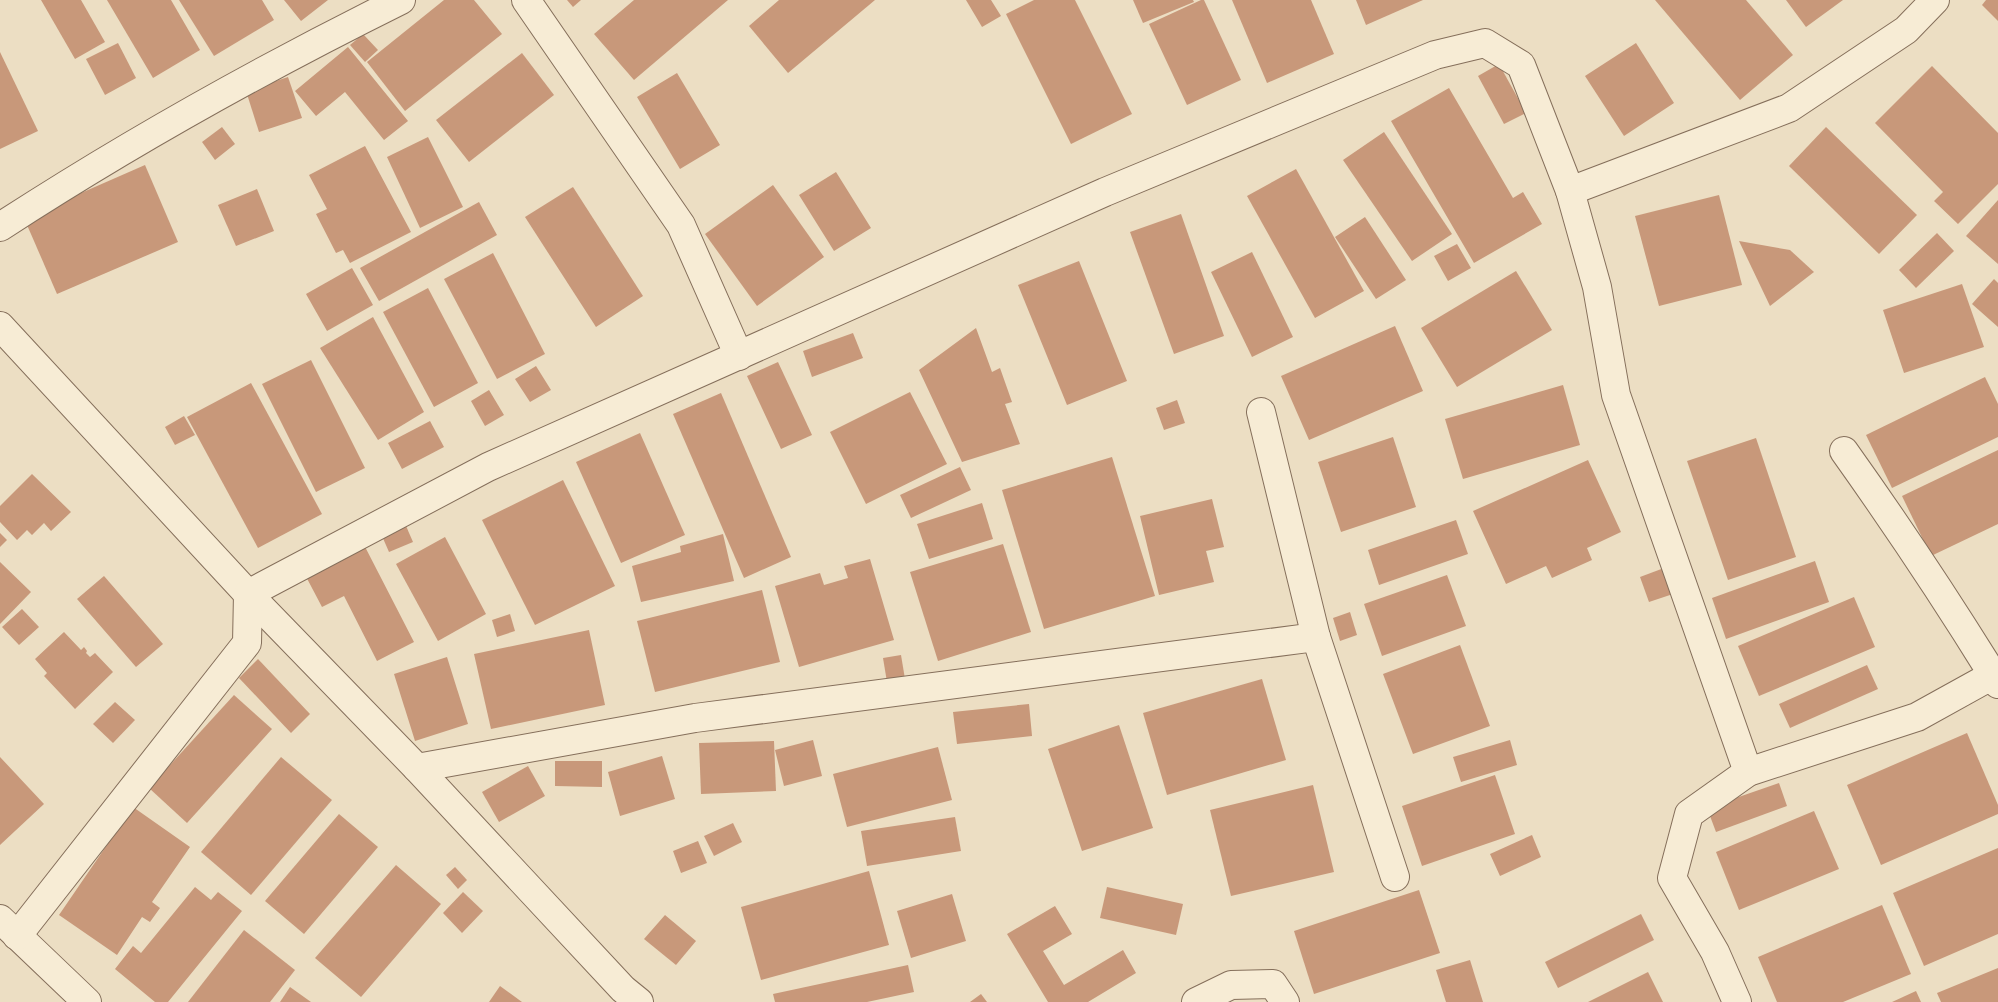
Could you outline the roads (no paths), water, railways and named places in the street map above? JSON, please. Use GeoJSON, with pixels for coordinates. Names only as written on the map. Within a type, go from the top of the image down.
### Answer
{"type":"FeatureCollection","features":[{"type":"Feature","properties":{"kind":"street"},"geometry":{"type":"LineString","coordinates":[[0,227],[72,180],[281,62],[401,0]]}},
{"type":"Feature","properties":{"kind":"street"},"geometry":{"type":"LineString","coordinates":[[526,0],[681,224],[739,356]]}},
{"type":"Feature","properties":{"kind":"street"},"geometry":{"type":"LineString","coordinates":[[1570,191],[1789,108],[1906,30],[1936,0]]}},
{"type":"Feature","properties":{"kind":"street"},"geometry":{"type":"LineString","coordinates":[[248,594],[488,467],[1105,192],[1434,55],[1485,43],[1521,65],[1570,191],[1597,287],[1616,395],[1748,772]]}},
{"type":"Feature","properties":{"kind":"street"},"geometry":{"type":"LineString","coordinates":[[0,326],[248,594],[417,768],[623,989],[639,1002]]}},
{"type":"Feature","properties":{"kind":"street"},"geometry":{"type":"LineString","coordinates":[[1261,412],[1316,637],[1395,876]]}},
{"type":"Feature","properties":{"kind":"street"},"geometry":{"type":"LineString","coordinates":[[1737,1002],[1715,952],[1672,878],[1689,814],[1748,772],[1917,717],[1995,679],[1956,615],[1896,524],[1844,451]]}},
{"type":"Feature","properties":{"kind":"street"},"geometry":{"type":"LineString","coordinates":[[87,1002],[8,928],[247,643],[248,594]]}},
{"type":"Feature","properties":{"kind":"street"},"geometry":{"type":"LineString","coordinates":[[417,768],[695,718],[1316,637]]}},
{"type":"Feature","properties":{"kind":"street"},"geometry":{"type":"LineString","coordinates":[[1196,1002],[1231,985],[1273,984],[1285,1002]]}}]}
